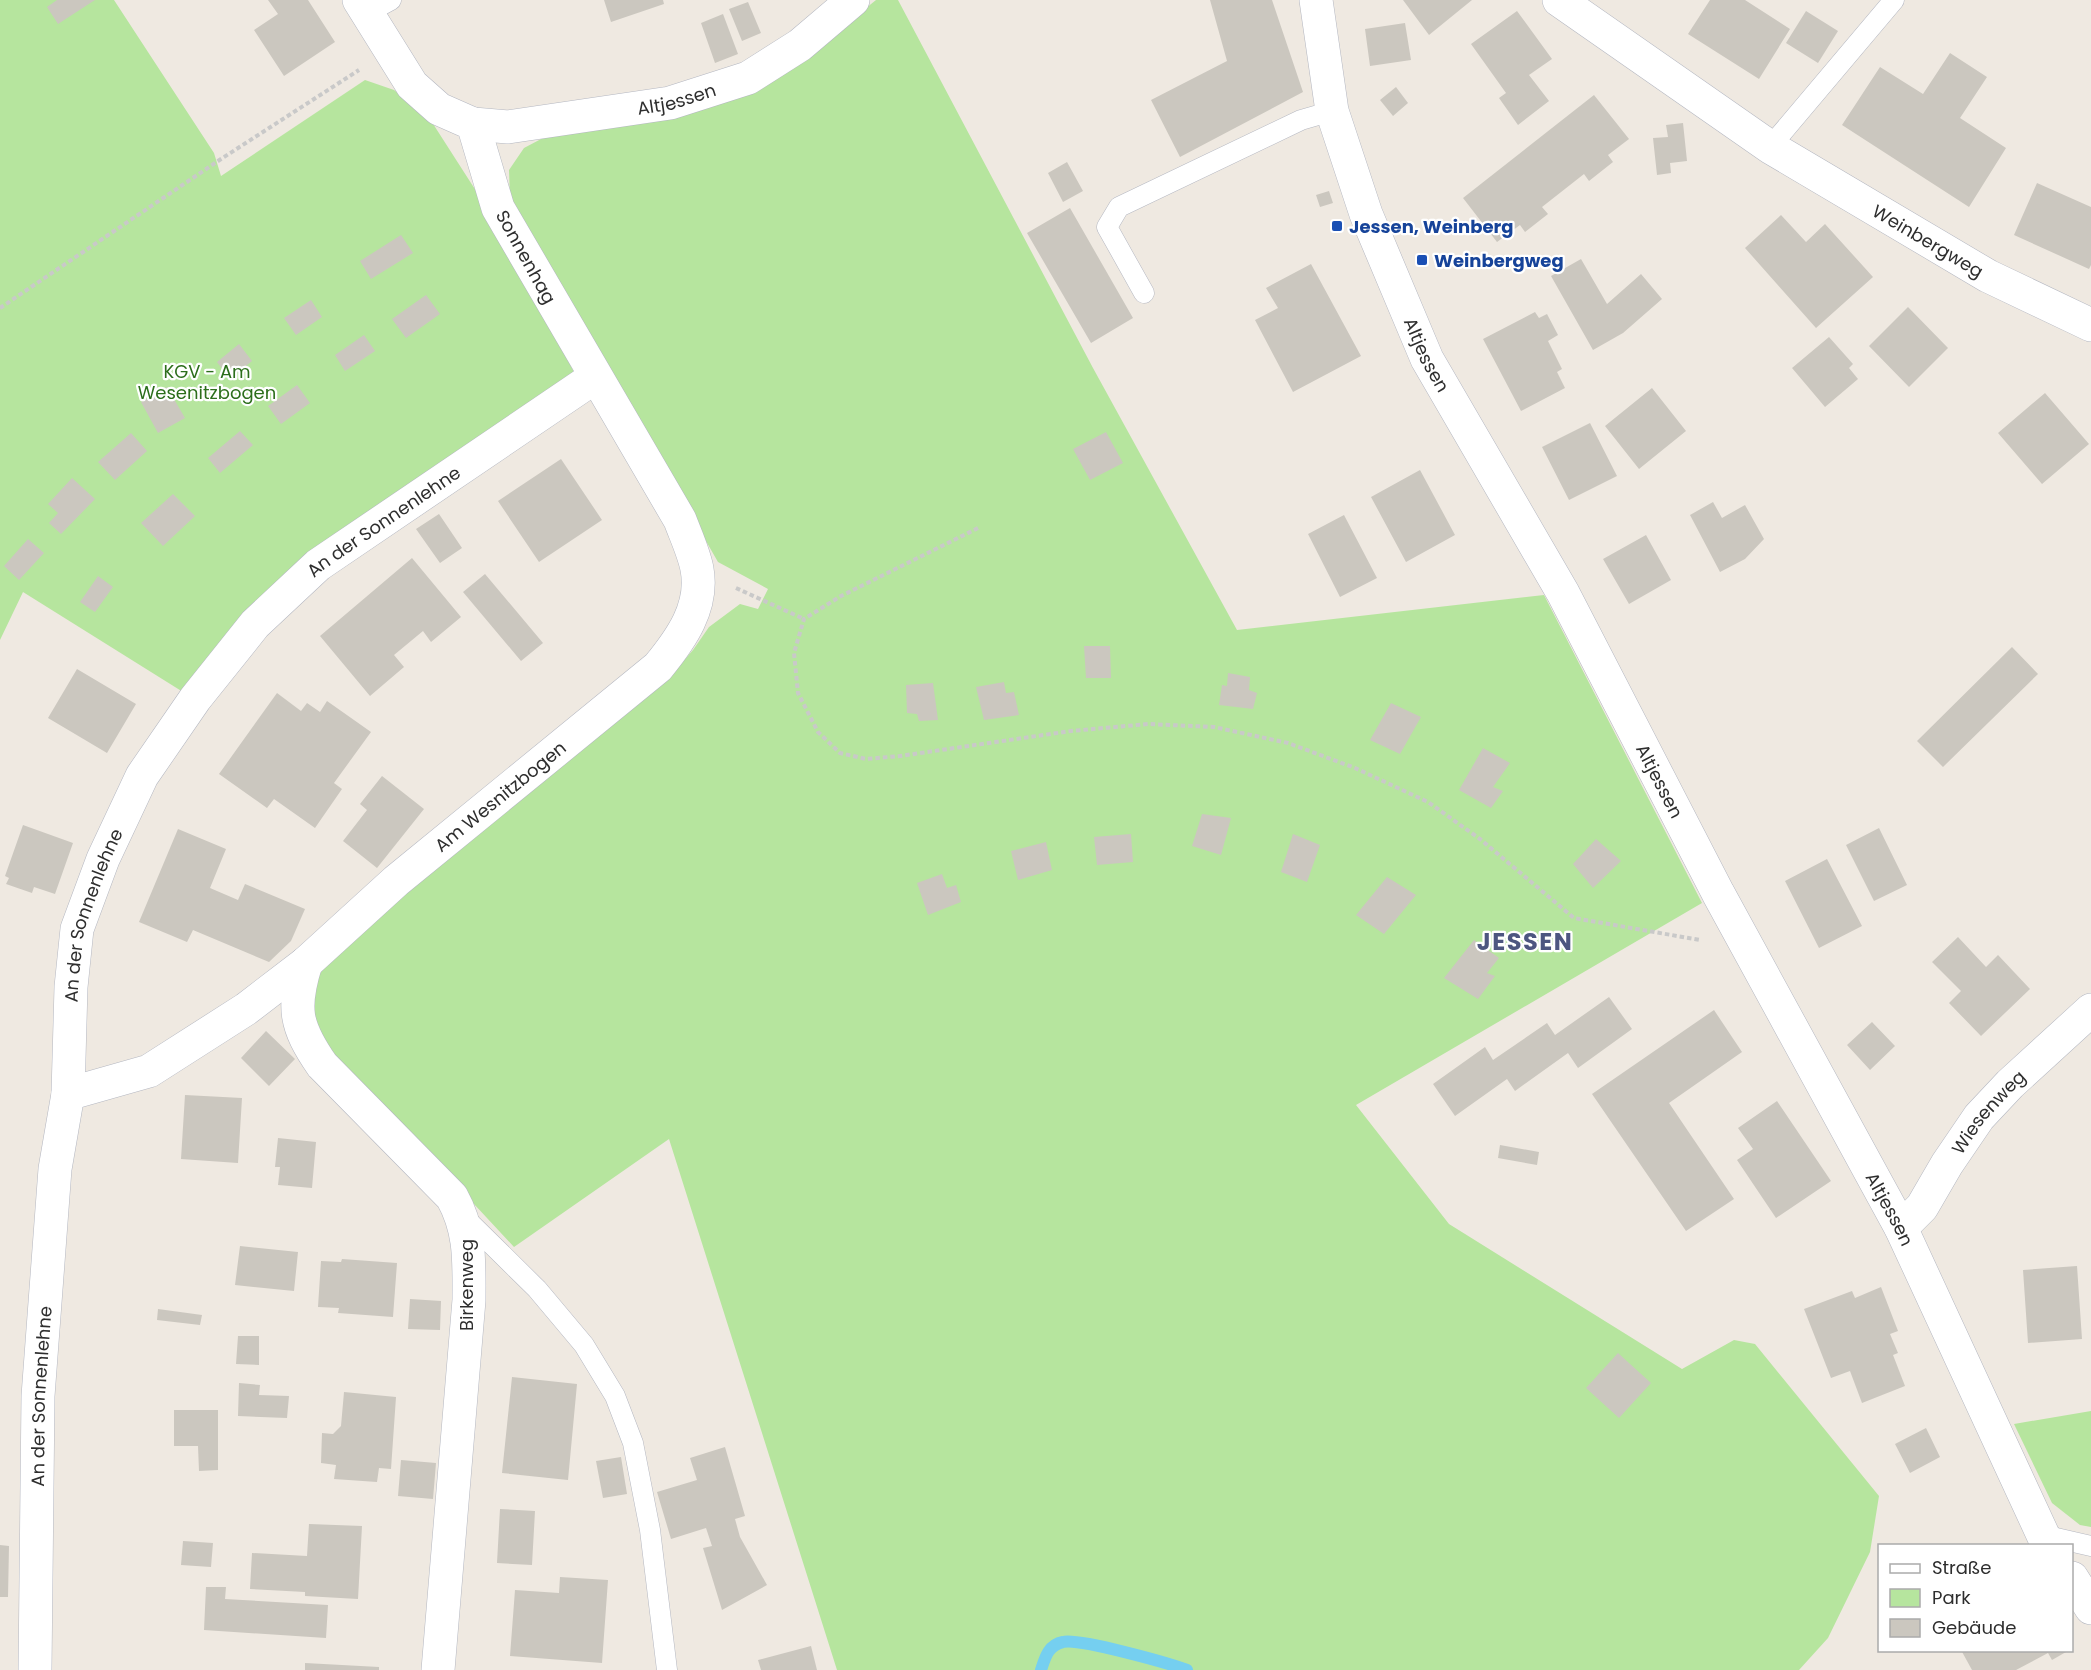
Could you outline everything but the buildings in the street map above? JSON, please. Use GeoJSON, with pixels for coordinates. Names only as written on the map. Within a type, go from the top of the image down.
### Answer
{"type":"FeatureCollection","features":[{"type":"Feature","properties":{"kind":"street","name":"Altjessen"},"geometry":{"type":"LineString","coordinates":[[473,124],[508,127],[537,124],[681,100],[748,78],[800,45],[853,0]]}},
{"type":"Feature","properties":{"kind":"street","name":"Altjessen"},"geometry":{"type":"LineString","coordinates":[[1316,0],[1332,111],[1366,214],[1427,359],[1563,593],[1749,949],[1901,1228],[2046,1540]]}},
{"type":"Feature","properties":{"kind":"street","name":"Weinbergweg"},"geometry":{"type":"LineString","coordinates":[[1559,0],[1770,147],[1988,276],[2091,325]]}},
{"type":"Feature","properties":{"kind":"street"},"geometry":{"type":"LineString","coordinates":[[372,4],[389,49],[412,85],[439,110],[473,124]]}},
{"type":"Feature","properties":{"kind":"street","name":"Sonnenhag"},"geometry":{"type":"LineString","coordinates":[[473,124],[498,208],[595,377]]}},
{"type":"Feature","properties":{"kind":"street","name":"Am Wesnitzbogen"},"geometry":{"type":"LineString","coordinates":[[68,1094],[149,1071],[246,1009],[306,963],[396,880],[658,667],[678,643],[697,604],[697,570],[680,520],[595,377]]}},
{"type":"Feature","properties":{"kind":"street","name":"An der Sonnenlehne"},"geometry":{"type":"LineString","coordinates":[[35,1670],[38,1396],[55,1169],[68,1094],[71,987],[77,929],[103,859],[142,776],[195,699],[255,624],[318,565],[595,377]]}},
{"type":"Feature","properties":{"kind":"street","name":"Birkenweg"},"geometry":{"type":"LineString","coordinates":[[306,963],[298,987],[297,1014],[306,1042],[322,1065],[452,1197],[462,1215],[469,1263],[469,1300],[438,1670]]}},
{"type":"Feature","properties":{"kind":"street","name":"Wiesenweg"},"geometry":{"type":"LineString","coordinates":[[1901,1228],[1922,1207],[1947,1164],[1979,1117],[2010,1084],[2091,1010]]}},
{"type":"Feature","properties":{"kind":"street"},"geometry":{"type":"LineString","coordinates":[[2073,1580],[2091,1608]]}},
{"type":"Feature","properties":{"kind":"lane"},"geometry":{"type":"LineString","coordinates":[[1770,147],[1894,0]]}},
{"type":"Feature","properties":{"kind":"lane"},"geometry":{"type":"LineString","coordinates":[[1144,293],[1107,227],[1119,207],[1301,120],[1332,111]]}},
{"type":"Feature","properties":{"kind":"lane"},"geometry":{"type":"LineString","coordinates":[[462,1215],[537,1289],[584,1345],[615,1396],[633,1443],[650,1530],[667,1670]]}},
{"type":"Feature","properties":{"kind":"lane"},"geometry":{"type":"LineString","coordinates":[[2046,1540],[2091,1546]]}},
{"type":"Feature","properties":{"kind":"path"},"geometry":{"type":"LineString","coordinates":[[0,308],[389,49]]}},
{"type":"Feature","properties":{"kind":"path"},"geometry":{"type":"LineString","coordinates":[[978,528],[841,596],[804,619],[794,652],[798,693],[818,732],[840,753],[866,759],[962,748],[1071,731],[1148,724],[1214,727],[1288,743],[1355,768],[1428,802],[1480,839],[1574,918],[1749,949]]}},
{"type":"Feature","properties":{"kind":"path"},"geometry":{"type":"LineString","coordinates":[[697,570],[804,619]]}},
{"type":"Feature","properties":{"kind":"green space","name":"KGV - Am Wesenitzbogen"},"geometry":{"type":"Polygon","coordinates":[[[0,0],[114,0],[214,153],[221,176],[365,80],[394,90],[428,116],[487,208],[574,372],[183,692],[23,592],[0,640],[0,0]]]}},
{"type":"Feature","properties":{"kind":"green space"},"geometry":{"type":"Polygon","coordinates":[[[876,0],[898,0],[1093,368],[1237,630],[1544,595],[1702,903],[1356,1105],[1449,1224],[1682,1369],[1734,1340],[1755,1344],[1879,1496],[1870,1552],[1828,1638],[1799,1670],[837,1670],[669,1139],[514,1247],[314,1032],[312,987],[319,968],[402,893],[672,674],[709,627],[740,604],[758,609],[768,589],[718,562],[510,199],[509,170],[524,148],[543,138],[812,52],[876,0]]]}},
{"type":"Feature","properties":{"kind":"green space"},"geometry":{"type":"Polygon","coordinates":[[[2091,1411],[2091,1527],[2080,1525],[2052,1503],[2014,1424],[2091,1411]]]}},
{"type":"Feature","properties":{"kind":"waterway"},"geometry":{"type":"LineString","coordinates":[[1041,1670],[1048,1653],[1054,1646],[1063,1642],[1124,1652],[1187,1670]]}},
{"type":"Feature","properties":{"kind":"place","name":"Jessen, Weinberg"},"geometry":{"type":"Point","coordinates":[1337,226]}},
{"type":"Feature","properties":{"kind":"place","name":"Weinbergweg"},"geometry":{"type":"Point","coordinates":[1422,260]}},
{"type":"Feature","properties":{"kind":"district","name":"JESSEN"},"geometry":{"type":"Point","coordinates":[1525,941]}}]}
